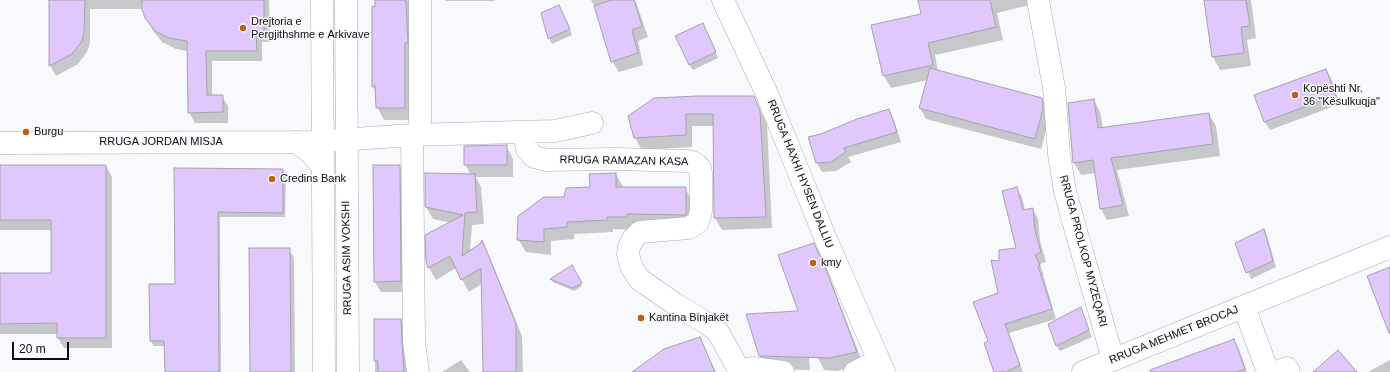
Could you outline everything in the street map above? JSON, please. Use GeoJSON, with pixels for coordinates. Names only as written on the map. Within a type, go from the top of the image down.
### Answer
{"type":"FeatureCollection","features":[{"type":"Feature","properties":{"kind":"street"},"geometry":{"type":"LineString","coordinates":[[322,0],[324,372]]}},
{"type":"Feature","properties":{"kind":"street","name":"RRUGA ASIM VOKSHI"},"geometry":{"type":"LineString","coordinates":[[346,0],[348,372]]}},
{"type":"Feature","properties":{"kind":"street"},"geometry":{"type":"LineString","coordinates":[[418,372],[414,342],[416,134],[420,0]]}},
{"type":"Feature","properties":{"kind":"street","name":"RRUGA HAXHI HYSEN DALLIU"},"geometry":{"type":"LineString","coordinates":[[723,0],[767,94],[825,237],[882,366]]}},
{"type":"Feature","properties":{"kind":"street","name":"RRUGA PROLKOP MYZEQARI"},"geometry":{"type":"LineString","coordinates":[[1038,0],[1054,88],[1059,154],[1065,191],[1113,359]]}},
{"type":"Feature","properties":{"kind":"street"},"geometry":{"type":"LineString","coordinates":[[347,139],[416,134],[524,133],[555,131],[592,123]]}},
{"type":"Feature","properties":{"kind":"street","name":"RRUGA RAMAZAN KASA"},"geometry":{"type":"LineString","coordinates":[[524,133],[527,149],[534,157],[547,160],[616,159],[687,161],[692,162],[700,168],[702,211],[698,222],[689,228],[640,232],[633,239],[629,247],[628,254],[631,266],[639,279],[718,332],[740,370],[752,368],[783,372]]}},
{"type":"Feature","properties":{"kind":"street","name":"RRUGA JORDAN MISJA"},"geometry":{"type":"LineString","coordinates":[[0,143],[296,142],[347,139]]}},
{"type":"Feature","properties":{"kind":"street"},"geometry":{"type":"LineString","coordinates":[[296,142],[310,152],[322,167]]}},
{"type":"Feature","properties":{"kind":"street","name":"RRUGA MEHMET BROCAJ"},"geometry":{"type":"LineString","coordinates":[[1083,372],[1390,247]]}},
{"type":"Feature","properties":{"kind":"street","name":"RRUGA MEHMET BROCAJ"},"geometry":{"type":"LineString","coordinates":[[1244,307],[1268,372]]}},
{"type":"Feature","properties":{"kind":"street"},"geometry":{"type":"LineString","coordinates":[[856,372],[882,366]]}},
{"type":"Feature","properties":{"kind":"street"},"geometry":{"type":"LineString","coordinates":[[1276,372],[1287,368],[1289,372]]}},
{"type":"Feature","properties":{"kind":"building"},"geometry":{"type":"Polygon","coordinates":[[[49,0],[85,0],[84,32],[82,41],[72,54],[49,66],[49,0]]]}},
{"type":"Feature","properties":{"kind":"building"},"geometry":{"type":"Polygon","coordinates":[[[142,0],[264,0],[264,32],[256,32],[257,51],[206,51],[207,95],[223,95],[223,112],[188,113],[187,41],[169,38],[155,31],[145,18],[142,9],[142,0]]]}},
{"type":"Feature","properties":{"kind":"building"},"geometry":{"type":"Polygon","coordinates":[[[375,0],[405,0],[406,2],[408,43],[405,43],[405,108],[376,108],[375,86],[372,87],[372,6],[375,7],[375,0]]]}},
{"type":"Feature","properties":{"kind":"building"},"geometry":{"type":"Polygon","coordinates":[[[611,0],[634,0],[642,26],[632,30],[638,53],[611,62],[594,6],[611,0]]]}},
{"type":"Feature","properties":{"kind":"building"},"geometry":{"type":"Polygon","coordinates":[[[918,0],[990,0],[996,27],[928,43],[933,65],[883,76],[871,25],[921,14],[918,0]]]}},
{"type":"Feature","properties":{"kind":"building"},"geometry":{"type":"Polygon","coordinates":[[[1204,0],[1246,0],[1250,26],[1241,27],[1244,53],[1212,57],[1204,0]]]}},
{"type":"Feature","properties":{"kind":"building"},"geometry":{"type":"Polygon","coordinates":[[[559,5],[570,29],[548,39],[541,13],[559,5]]]}},
{"type":"Feature","properties":{"kind":"building"},"geometry":{"type":"Polygon","coordinates":[[[703,23],[716,52],[689,65],[675,36],[703,23]]]}},
{"type":"Feature","properties":{"kind":"building"},"geometry":{"type":"Polygon","coordinates":[[[930,68],[1042,98],[1043,109],[1035,139],[919,108],[930,68]]]}},
{"type":"Feature","properties":{"kind":"building","name":"Kopështi Nr. 36 \"Kësulkuqja\""},"geometry":{"type":"Polygon","coordinates":[[[1326,69],[1336,95],[1264,122],[1254,95],[1326,69]]]}},
{"type":"Feature","properties":{"kind":"building"},"geometry":{"type":"Polygon","coordinates":[[[754,96],[760,111],[766,217],[714,218],[713,114],[686,114],[686,135],[634,138],[628,116],[654,98],[754,96]]]}},
{"type":"Feature","properties":{"kind":"building"},"geometry":{"type":"Polygon","coordinates":[[[1094,99],[1098,128],[1209,113],[1213,144],[1111,158],[1123,205],[1100,209],[1093,160],[1073,163],[1068,103],[1094,99]]]}},
{"type":"Feature","properties":{"kind":"building"},"geometry":{"type":"Polygon","coordinates":[[[889,109],[897,132],[844,148],[846,152],[831,162],[816,163],[808,137],[821,134],[857,119],[889,109]]]}},
{"type":"Feature","properties":{"kind":"building"},"geometry":{"type":"Polygon","coordinates":[[[507,145],[507,165],[464,165],[464,146],[507,145]]]}},
{"type":"Feature","properties":{"kind":"building"},"geometry":{"type":"Polygon","coordinates":[[[0,165],[106,165],[106,338],[57,338],[57,323],[0,324],[0,273],[51,273],[51,220],[0,220],[0,165]]]}},
{"type":"Feature","properties":{"kind":"building"},"geometry":{"type":"Polygon","coordinates":[[[373,165],[400,165],[401,281],[374,282],[373,165]]]}},
{"type":"Feature","properties":{"kind":"building"},"geometry":{"type":"Polygon","coordinates":[[[174,168],[283,169],[283,213],[218,212],[219,372],[165,372],[164,341],[150,341],[149,284],[175,284],[174,168]]]}},
{"type":"Feature","properties":{"kind":"building"},"geometry":{"type":"Polygon","coordinates":[[[425,173],[475,174],[477,212],[465,213],[462,256],[481,243],[482,240],[516,323],[516,372],[483,372],[481,268],[461,280],[450,256],[428,268],[426,261],[425,235],[463,215],[425,207],[425,173]]]}},
{"type":"Feature","properties":{"kind":"building"},"geometry":{"type":"Polygon","coordinates":[[[616,173],[616,187],[686,187],[686,215],[627,214],[627,217],[607,217],[607,220],[567,222],[567,227],[544,229],[544,242],[517,240],[518,216],[544,197],[564,197],[566,188],[590,187],[589,174],[616,173]]]}},
{"type":"Feature","properties":{"kind":"building"},"geometry":{"type":"Polygon","coordinates":[[[1017,187],[1023,210],[1033,208],[1035,230],[1041,252],[1035,255],[1040,265],[1038,266],[1052,309],[1005,324],[1020,365],[1006,372],[994,372],[984,343],[988,341],[973,302],[998,293],[991,260],[999,261],[999,250],[1016,248],[1002,191],[1017,187]]]}},
{"type":"Feature","properties":{"kind":"building"},"geometry":{"type":"Polygon","coordinates":[[[1264,229],[1273,261],[1246,273],[1235,243],[1264,229]]]}},
{"type":"Feature","properties":{"kind":"building"},"geometry":{"type":"Polygon","coordinates":[[[814,243],[827,272],[857,352],[829,358],[759,356],[746,314],[798,311],[778,255],[814,243]]]}},
{"type":"Feature","properties":{"kind":"building"},"geometry":{"type":"Polygon","coordinates":[[[249,248],[290,248],[291,372],[250,372],[249,248]]]}},
{"type":"Feature","properties":{"kind":"building"},"geometry":{"type":"Polygon","coordinates":[[[572,265],[582,283],[572,288],[550,279],[572,265]]]}},
{"type":"Feature","properties":{"kind":"building"},"geometry":{"type":"Polygon","coordinates":[[[1390,267],[1390,333],[1389,333],[1367,276],[1390,267]]]}},
{"type":"Feature","properties":{"kind":"building"},"geometry":{"type":"Polygon","coordinates":[[[1081,307],[1089,330],[1056,346],[1048,324],[1081,307]]]}},
{"type":"Feature","properties":{"kind":"building"},"geometry":{"type":"Polygon","coordinates":[[[374,319],[401,319],[404,372],[378,372],[378,361],[374,361],[374,319]]]}},
{"type":"Feature","properties":{"kind":"building"},"geometry":{"type":"Polygon","coordinates":[[[700,337],[715,372],[632,372],[664,349],[700,337]]]}},
{"type":"Feature","properties":{"kind":"building"},"geometry":{"type":"Polygon","coordinates":[[[1234,339],[1245,369],[1237,372],[1150,372],[1150,370],[1234,339]]]}},
{"type":"Feature","properties":{"kind":"building"},"geometry":{"type":"Polygon","coordinates":[[[1338,350],[1357,372],[1313,372],[1338,350]]]}},
{"type":"Feature","properties":{"kind":"place","name":"Drejtoria e Pergjithshme e Arkivave"},"geometry":{"type":"Point","coordinates":[243,28]}},
{"type":"Feature","properties":{"kind":"place","name":"Kopështi Nr. 36 \"Kësulkuqja\""},"geometry":{"type":"Point","coordinates":[1295,95]}},
{"type":"Feature","properties":{"kind":"place","name":"Burgu"},"geometry":{"type":"Point","coordinates":[26,132]}},
{"type":"Feature","properties":{"kind":"place","name":"Credins Bank"},"geometry":{"type":"Point","coordinates":[272,179]}},
{"type":"Feature","properties":{"kind":"place","name":"kmy"},"geometry":{"type":"Point","coordinates":[813,263]}},
{"type":"Feature","properties":{"kind":"place","name":"Kantina Binjakët"},"geometry":{"type":"Point","coordinates":[641,318]}}]}
